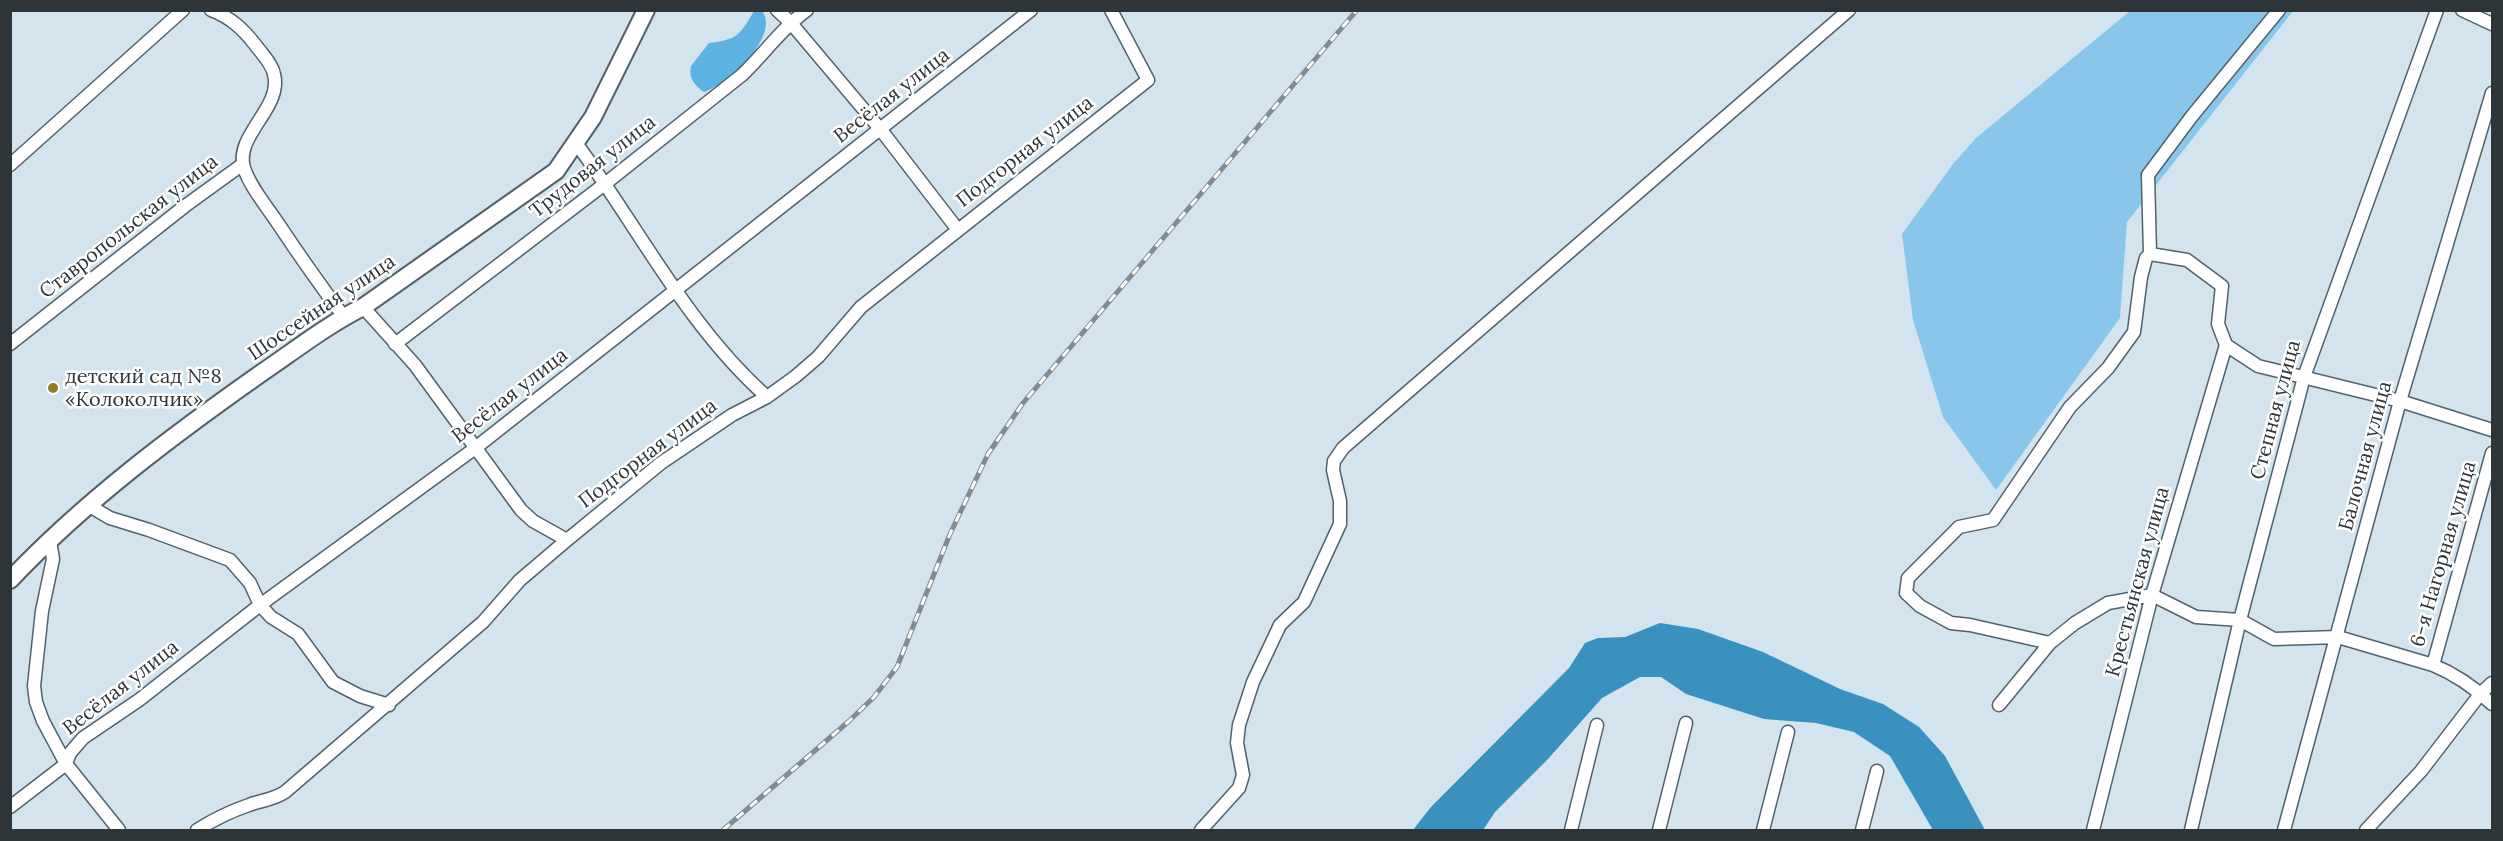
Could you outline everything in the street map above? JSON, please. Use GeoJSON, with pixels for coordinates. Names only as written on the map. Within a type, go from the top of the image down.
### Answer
{"type":"FeatureCollection","features":[{"type":"Feature","properties":{"kind":"main road","name":"Шоссейная улица"},"geometry":{"type":"LineString","coordinates":[[10,580],[88,505],[160,447],[344,316],[363,307],[556,171],[593,117],[646,10]]}},
{"type":"Feature","properties":{"kind":"street"},"geometry":{"type":"LineString","coordinates":[[10,165],[183,10]]}},
{"type":"Feature","properties":{"kind":"street"},"geometry":{"type":"LineString","coordinates":[[212,10],[225,16],[246,33],[270,64],[274,74],[273,94],[243,152],[243,164],[263,202],[311,273],[344,316]]}},
{"type":"Feature","properties":{"kind":"street"},"geometry":{"type":"LineString","coordinates":[[777,10],[790,22],[881,130],[958,230]]}},
{"type":"Feature","properties":{"kind":"street","name":"Трудовая улица"},"geometry":{"type":"LineString","coordinates":[[395,344],[606,183],[742,75],[761,57],[790,22],[807,10]]}},
{"type":"Feature","properties":{"kind":"street","name":"Весёлая улица"},"geometry":{"type":"LineString","coordinates":[[10,807],[66,764],[70,753],[83,738],[139,700],[260,605],[474,450],[1030,10]]}},
{"type":"Feature","properties":{"kind":"street","name":"Подгорная улица"},"geometry":{"type":"LineString","coordinates":[[197,831],[213,820],[250,804],[273,799],[285,792],[483,622],[520,580],[567,540],[661,464],[732,415],[767,397],[818,357],[861,307],[1148,80],[1111,10]]}},
{"type":"Feature","properties":{"kind":"street"},"geometry":{"type":"LineString","coordinates":[[1202,831],[1239,788],[1243,775],[1237,743],[1239,725],[1253,682],[1280,626],[1304,602],[1340,524],[1340,501],[1333,470],[1334,461],[1343,448],[1849,10]]}},
{"type":"Feature","properties":{"kind":"street"},"geometry":{"type":"LineString","coordinates":[[2050,643],[1970,625],[1951,623],[1920,606],[1906,593],[1908,578],[1959,528],[1993,520],[2070,407],[2108,368],[2134,332],[2141,277],[2146,258],[2150,254],[2148,175],[2192,116],[2279,10]]}},
{"type":"Feature","properties":{"kind":"street","name":"Степная улица"},"geometry":{"type":"LineString","coordinates":[[2191,831],[2240,620],[2304,377],[2437,10]]}},
{"type":"Feature","properties":{"kind":"street"},"geometry":{"type":"LineString","coordinates":[[2462,10],[2493,24]]}},
{"type":"Feature","properties":{"kind":"street","name":"Балочная улица"},"geometry":{"type":"LineString","coordinates":[[2284,831],[2400,401],[2493,93]]}},
{"type":"Feature","properties":{"kind":"street"},"geometry":{"type":"LineString","coordinates":[[576,143],[606,183],[675,292],[743,376],[767,397]]}},
{"type":"Feature","properties":{"kind":"street","name":"Ставропольская улица"},"geometry":{"type":"LineString","coordinates":[[10,344],[185,206],[243,164]]}},
{"type":"Feature","properties":{"kind":"street"},"geometry":{"type":"LineString","coordinates":[[2150,254],[2187,260],[2222,286],[2218,324],[2226,345],[2258,366],[2400,401],[2493,430]]}},
{"type":"Feature","properties":{"kind":"street"},"geometry":{"type":"LineString","coordinates":[[363,307],[415,365],[474,450],[521,510],[533,521],[567,540]]}},
{"type":"Feature","properties":{"kind":"street","name":"Крестьянская улица"},"geometry":{"type":"LineString","coordinates":[[2093,831],[2152,595],[2226,345]]}},
{"type":"Feature","properties":{"kind":"street","name":"6-я Нагорная улица"},"geometry":{"type":"LineString","coordinates":[[2433,665],[2493,453]]}},
{"type":"Feature","properties":{"kind":"street"},"geometry":{"type":"LineString","coordinates":[[88,505],[110,518],[217,553],[230,560],[250,583],[260,605],[271,617],[298,633],[333,682],[360,696],[389,705]]}},
{"type":"Feature","properties":{"kind":"street"},"geometry":{"type":"LineString","coordinates":[[50,540],[53,559],[42,611],[34,686],[36,702],[43,721],[66,764],[119,831]]}},
{"type":"Feature","properties":{"kind":"street"},"geometry":{"type":"LineString","coordinates":[[1999,705],[2050,643],[2074,623],[2108,603],[2152,595],[2196,617],[2240,620],[2274,639],[2338,637],[2433,665],[2446,670],[2481,693],[2493,705]]}},
{"type":"Feature","properties":{"kind":"street"},"geometry":{"type":"LineString","coordinates":[[2366,831],[2421,771],[2481,693],[2493,683]]}},
{"type":"Feature","properties":{"kind":"street"},"geometry":{"type":"LineString","coordinates":[[1659,831],[1686,723]]}},
{"type":"Feature","properties":{"kind":"street"},"geometry":{"type":"LineString","coordinates":[[1571,831],[1597,725]]}},
{"type":"Feature","properties":{"kind":"street"},"geometry":{"type":"LineString","coordinates":[[1763,831],[1788,732]]}},
{"type":"Feature","properties":{"kind":"street"},"geometry":{"type":"LineString","coordinates":[[1862,831],[1877,771]]}},
{"type":"Feature","properties":{"kind":"shaded area"},"geometry":{"type":"Polygon","coordinates":[[[754,11],[762,11],[766,21],[758,46],[737,70],[714,88],[704,92],[693,81],[690,74],[691,66],[709,43],[737,35],[754,11]]]}},
{"type":"Feature","properties":{"kind":"shaded area"},"geometry":{"type":"Polygon","coordinates":[[[2130,11],[2293,11],[2127,222],[2120,318],[1996,490],[1943,417],[1913,320],[1902,234],[1953,164],[1976,138],[2130,11]]]}},
{"type":"Feature","properties":{"kind":"shaded area"},"geometry":{"type":"Polygon","coordinates":[[[1660,623],[1698,629],[1763,652],[1840,689],[1883,704],[1919,727],[1945,756],[1985,830],[1933,830],[1890,756],[1854,732],[1816,723],[1764,719],[1686,694],[1661,677],[1640,677],[1602,698],[1548,759],[1495,812],[1483,830],[1413,830],[1431,807],[1569,668],[1585,643],[1598,638],[1625,637],[1660,623]]]}},
{"type":"Feature","properties":{"kind":"railway"},"geometry":{"type":"LineString","coordinates":[[723,830],[874,697],[897,667],[950,534],[988,454],[1023,403],[1357,10]]}},
{"type":"Feature","properties":{"kind":"place","name":"детский сад №8 «Колоколчик»"},"geometry":{"type":"Point","coordinates":[53,388]}}]}
